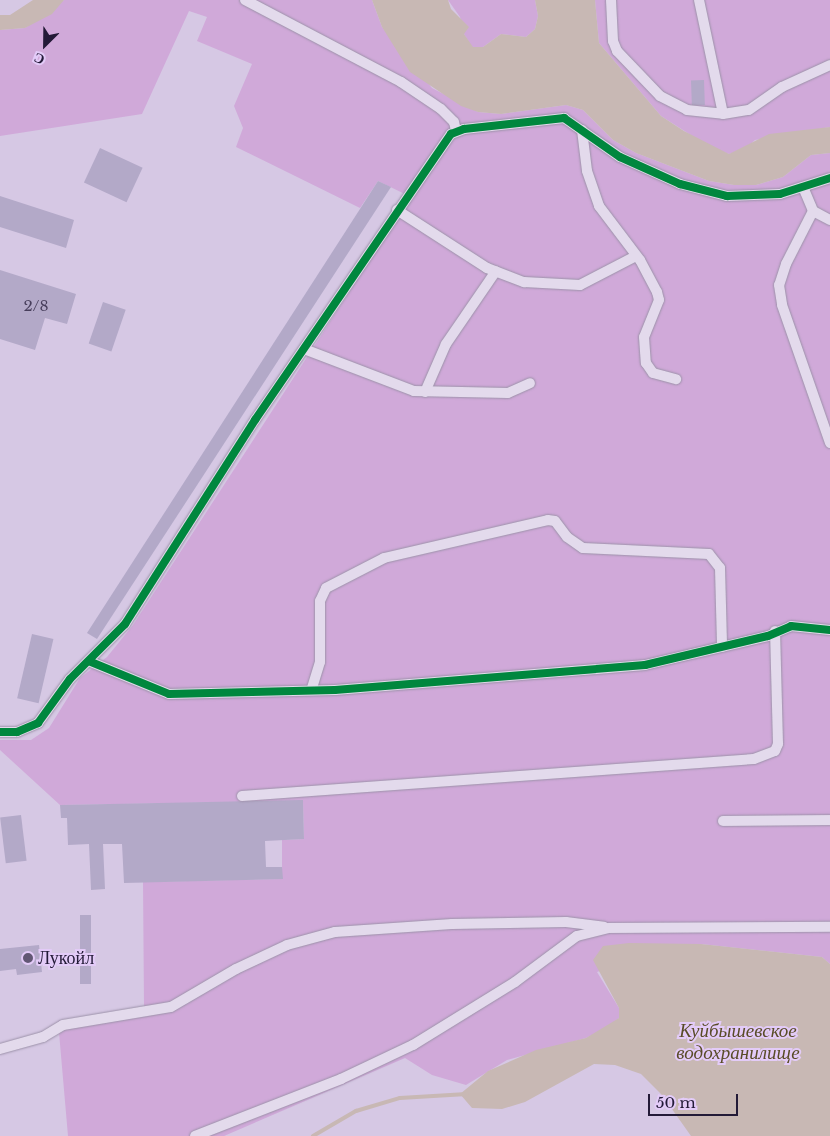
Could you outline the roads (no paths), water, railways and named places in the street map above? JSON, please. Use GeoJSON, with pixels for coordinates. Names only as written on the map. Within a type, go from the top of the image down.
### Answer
{"type":"FeatureCollection","features":[{"type":"Feature","properties":{"kind":"street"},"geometry":{"type":"LineString","coordinates":[[245,0],[401,82],[441,109],[454,122],[456,132]]}},
{"type":"Feature","properties":{"kind":"street"},"geometry":{"type":"LineString","coordinates":[[610,0],[613,41],[617,51],[660,96],[687,110],[723,114],[749,110],[782,87],[830,65]]}},
{"type":"Feature","properties":{"kind":"street"},"geometry":{"type":"LineString","coordinates":[[699,0],[723,114]]}},
{"type":"Feature","properties":{"kind":"street"},"geometry":{"type":"LineString","coordinates":[[0,732],[17,732],[38,723],[70,679],[91,662],[125,624],[397,210],[456,132],[564,118],[620,156],[699,189],[748,197],[780,194],[830,178]]}},
{"type":"Feature","properties":{"kind":"street"},"geometry":{"type":"LineString","coordinates":[[582,130],[588,171],[599,206],[651,278],[659,300],[644,337],[646,364],[653,373],[676,379]]}},
{"type":"Feature","properties":{"kind":"street"},"geometry":{"type":"LineString","coordinates":[[803,187],[814,211],[830,220]]}},
{"type":"Feature","properties":{"kind":"street"},"geometry":{"type":"LineString","coordinates":[[397,210],[496,271],[529,283],[580,285],[636,256]]}},
{"type":"Feature","properties":{"kind":"street"},"geometry":{"type":"LineString","coordinates":[[814,211],[786,264],[779,286],[782,305],[830,443]]}},
{"type":"Feature","properties":{"kind":"street"},"geometry":{"type":"LineString","coordinates":[[425,392],[446,344],[496,271]]}},
{"type":"Feature","properties":{"kind":"street"},"geometry":{"type":"LineString","coordinates":[[304,349],[425,392],[508,392],[530,383]]}},
{"type":"Feature","properties":{"kind":"street"},"geometry":{"type":"LineString","coordinates":[[312,688],[320,662],[320,601],[326,588],[384,558],[548,520],[555,521],[567,537],[583,548],[709,554],[720,568],[722,647]]}},
{"type":"Feature","properties":{"kind":"street"},"geometry":{"type":"LineString","coordinates":[[91,662],[168,694],[312,688],[335,690],[485,675],[645,666],[722,647],[791,626],[830,630]]}},
{"type":"Feature","properties":{"kind":"street"},"geometry":{"type":"LineString","coordinates":[[242,796],[754,759],[775,751],[778,744],[774,631]]}},
{"type":"Feature","properties":{"kind":"street"},"geometry":{"type":"LineString","coordinates":[[722,822],[830,820]]}},
{"type":"Feature","properties":{"kind":"street"},"geometry":{"type":"LineString","coordinates":[[0,1049],[43,1037],[63,1025],[171,1007],[236,969],[288,945],[336,932],[461,924],[566,922],[609,928],[830,927]]}},
{"type":"Feature","properties":{"kind":"street"},"geometry":{"type":"LineString","coordinates":[[195,1136],[341,1079],[413,1045],[515,982],[577,936],[609,928]]}},
{"type":"Feature","properties":{"kind":"water"},"geometry":{"type":"Polygon","coordinates":[[[33,0],[64,0],[52,14],[25,28],[0,30],[0,15],[10,15],[33,0]]]}},
{"type":"Feature","properties":{"kind":"water"},"geometry":{"type":"Polygon","coordinates":[[[372,0],[448,0],[451,9],[469,27],[464,34],[473,47],[483,47],[501,34],[526,37],[535,29],[538,16],[535,0],[595,0],[599,43],[661,116],[684,131],[729,154],[769,134],[830,127],[830,153],[811,155],[783,177],[756,185],[734,185],[709,181],[636,153],[613,140],[583,110],[566,105],[501,114],[478,112],[461,106],[410,72],[382,27],[372,0]]]}},
{"type":"Feature","properties":{"kind":"water","name":"Куйбышевское водохранилище"},"geometry":{"type":"Polygon","coordinates":[[[629,943],[701,944],[822,957],[830,964],[830,1136],[691,1136],[662,1095],[641,1074],[615,1065],[594,1064],[525,1102],[502,1109],[472,1108],[460,1094],[488,1071],[536,1050],[586,1038],[619,1018],[619,1008],[593,960],[603,946],[629,943]]]}},
{"type":"Feature","properties":{"kind":"waterway"},"geometry":{"type":"LineString","coordinates":[[313,1136],[356,1111],[400,1098],[467,1094]]}},
{"type":"Feature","properties":{"kind":"place","name":"Лукойл"},"geometry":{"type":"Point","coordinates":[28,958]}}]}
